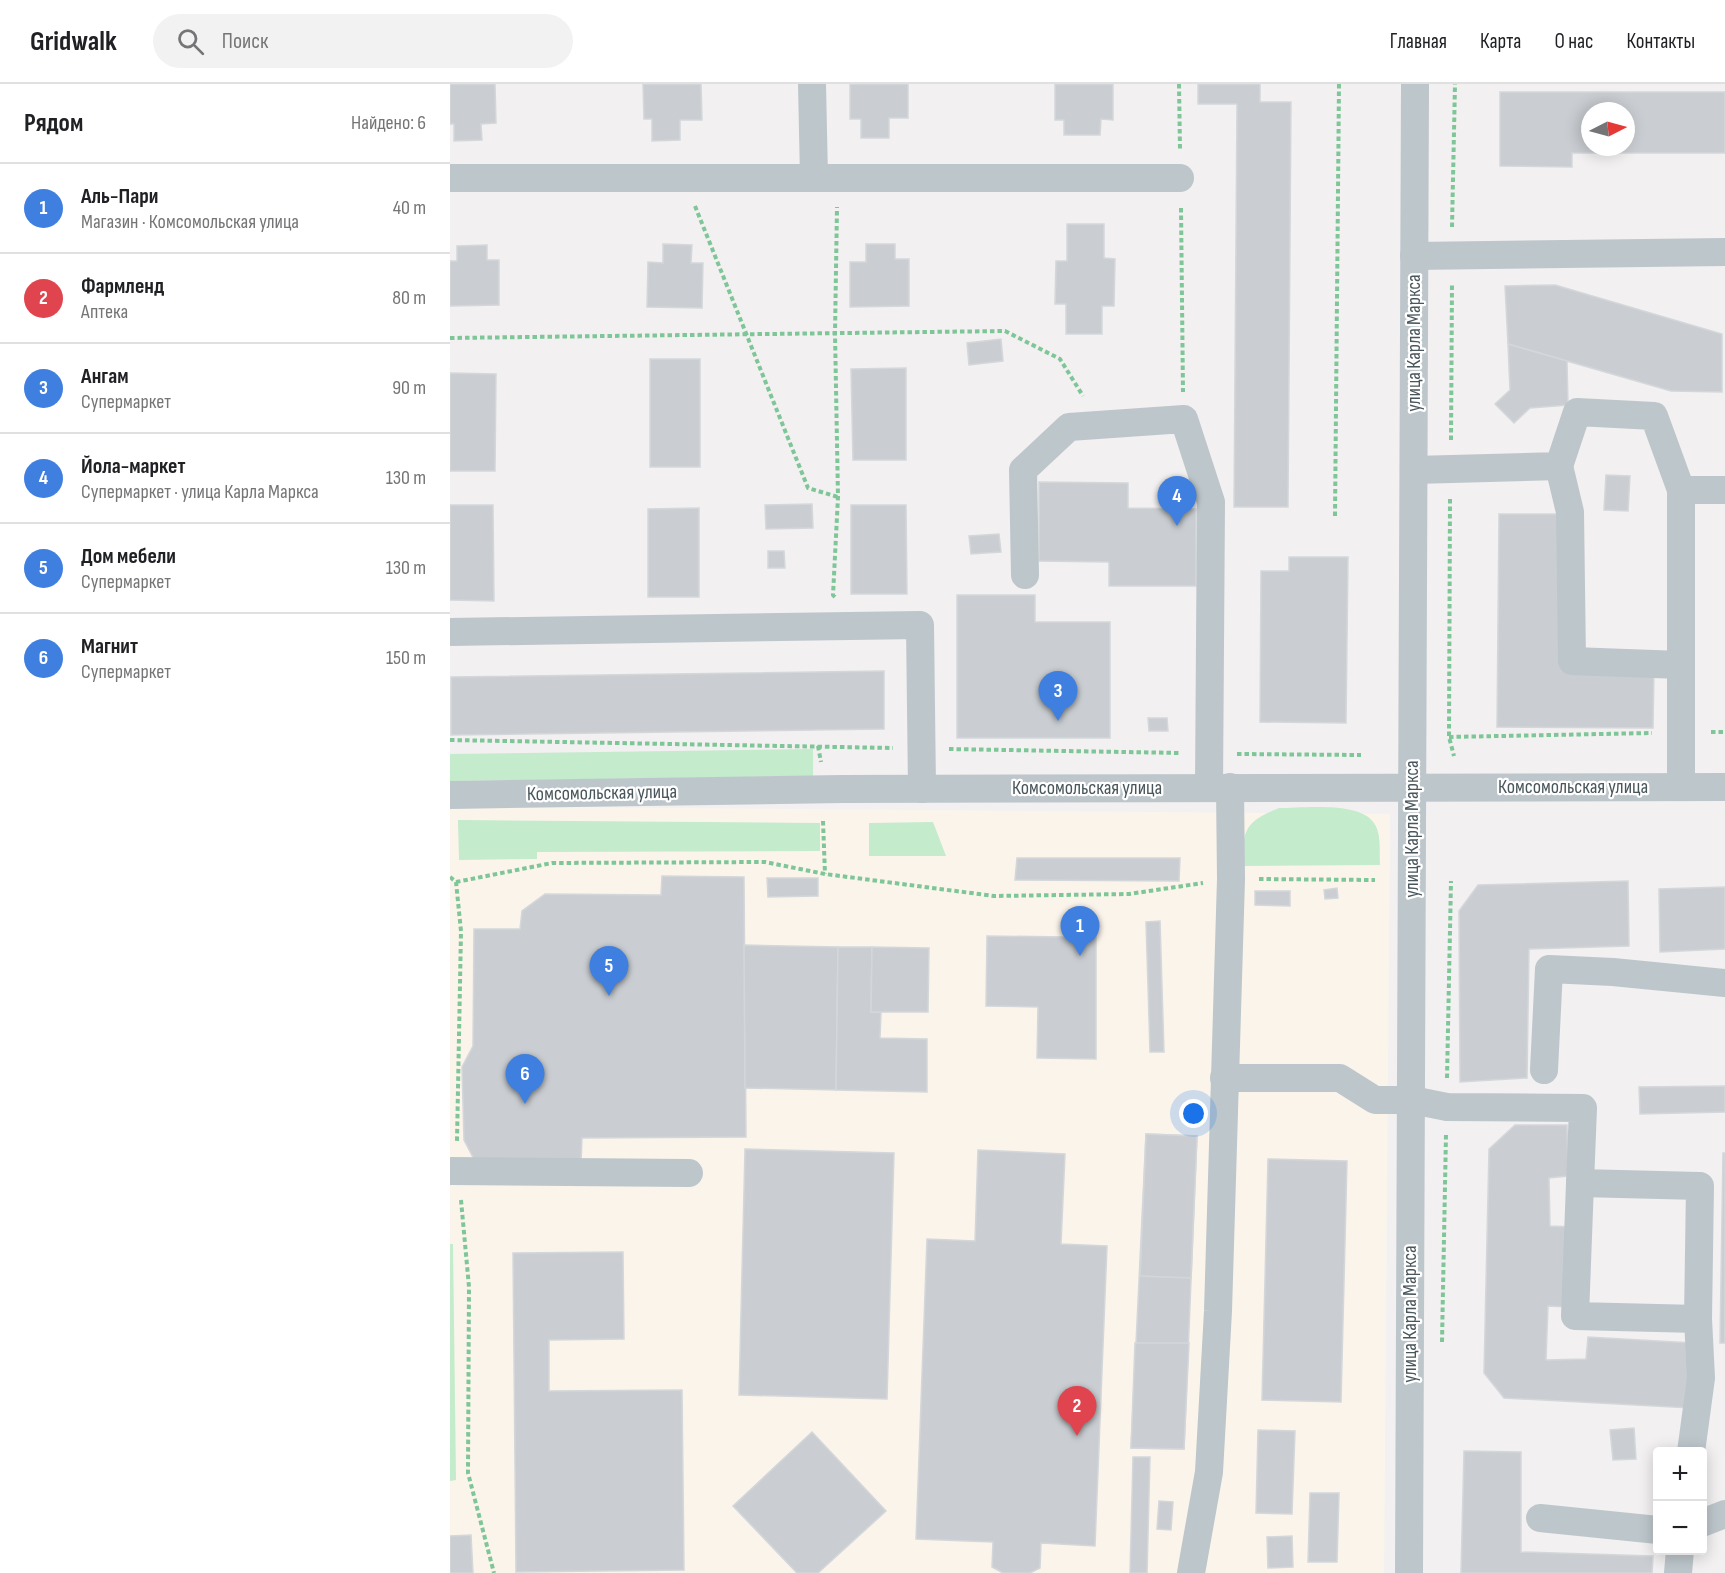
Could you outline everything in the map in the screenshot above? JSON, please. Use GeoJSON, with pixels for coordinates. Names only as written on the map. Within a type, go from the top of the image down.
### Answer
{"type":"FeatureCollection","features":[{"type":"Feature","properties":{"kind":"street"},"geometry":{"type":"LineString","coordinates":[[812,84],[814,178]]}},
{"type":"Feature","properties":{"kind":"street","name":"улица Карла Маркса"},"geometry":{"type":"LineString","coordinates":[[1409,1573],[1415,84]]}},
{"type":"Feature","properties":{"kind":"street"},"geometry":{"type":"LineString","coordinates":[[450,178],[1180,178]]}},
{"type":"Feature","properties":{"kind":"street"},"geometry":{"type":"LineString","coordinates":[[1414,256],[1725,252]]}},
{"type":"Feature","properties":{"kind":"street"},"geometry":{"type":"LineString","coordinates":[[1681,665],[1572,661],[1570,512],[1559,466],[1577,412],[1654,416],[1681,490],[1681,665],[1681,787]]}},
{"type":"Feature","properties":{"kind":"street"},"geometry":{"type":"LineString","coordinates":[[1025,575],[1023,470],[1068,427],[1184,418],[1211,502],[1219,788],[1231,879],[1218,1311],[1209,1472],[1191,1573]]}},
{"type":"Feature","properties":{"kind":"street"},"geometry":{"type":"LineString","coordinates":[[1414,470],[1559,466]]}},
{"type":"Feature","properties":{"kind":"street"},"geometry":{"type":"LineString","coordinates":[[1681,490],[1725,490]]}},
{"type":"Feature","properties":{"kind":"street"},"geometry":{"type":"LineString","coordinates":[[450,632],[920,625],[922,789]]}},
{"type":"Feature","properties":{"kind":"street","name":"Комсомольская улица"},"geometry":{"type":"LineString","coordinates":[[450,795],[922,789],[1725,787]]}},
{"type":"Feature","properties":{"kind":"street"},"geometry":{"type":"LineString","coordinates":[[1544,1070],[1549,969],[1613,972],[1725,983]]}},
{"type":"Feature","properties":{"kind":"street"},"geometry":{"type":"LineString","coordinates":[[1224,1078],[1340,1078],[1375,1100],[1412,1100],[1447,1107],[1583,1108],[1575,1316],[1698,1319]]}},
{"type":"Feature","properties":{"kind":"street"},"geometry":{"type":"LineString","coordinates":[[454,1171],[690,1173]]}},
{"type":"Feature","properties":{"kind":"street"},"geometry":{"type":"LineString","coordinates":[[1580,1183],[1700,1186],[1698,1319],[1701,1378],[1692,1447]]}},
{"type":"Feature","properties":{"kind":"street"},"geometry":{"type":"LineString","coordinates":[[1707,1521],[1725,1514]]}},
{"type":"Feature","properties":{"kind":"street"},"geometry":{"type":"LineString","coordinates":[[1540,1518],[1653,1529]]}},
{"type":"Feature","properties":{"kind":"street"},"geometry":{"type":"LineString","coordinates":[[1678,1573],[1680,1555]]}},
{"type":"Feature","properties":{"kind":"path"},"geometry":{"type":"LineString","coordinates":[[1179,84],[1184,418]]}},
{"type":"Feature","properties":{"kind":"path"},"geometry":{"type":"LineString","coordinates":[[1335,516],[1339,84]]}},
{"type":"Feature","properties":{"kind":"path"},"geometry":{"type":"LineString","coordinates":[[1454,756],[1449,737],[1455,84]]}},
{"type":"Feature","properties":{"kind":"path"},"geometry":{"type":"LineString","coordinates":[[684,178],[808,488],[838,497]]}},
{"type":"Feature","properties":{"kind":"path"},"geometry":{"type":"LineString","coordinates":[[814,178],[837,191],[835,333],[838,497],[833,596],[872,626]]}},
{"type":"Feature","properties":{"kind":"path"},"geometry":{"type":"LineString","coordinates":[[450,338],[1005,331],[1060,358],[1101,425]]}},
{"type":"Feature","properties":{"kind":"path"},"geometry":{"type":"LineString","coordinates":[[1449,737],[1725,732]]}},
{"type":"Feature","properties":{"kind":"path"},"geometry":{"type":"LineString","coordinates":[[823,821],[825,874]]}},
{"type":"Feature","properties":{"kind":"path"},"geometry":{"type":"LineString","coordinates":[[456,882],[552,863],[765,862],[825,874],[994,896],[1129,894],[1231,879],[1375,880]]}},
{"type":"Feature","properties":{"kind":"path"},"geometry":{"type":"LineString","coordinates":[[450,877],[456,882],[461,931],[457,1145],[454,1171],[469,1287],[468,1473],[494,1573]]}},
{"type":"Feature","properties":{"kind":"path"},"geometry":{"type":"LineString","coordinates":[[1442,1346],[1451,881]]}},
{"type":"Feature","properties":{"kind":"shaded area"},"geometry":{"type":"Polygon","coordinates":[[[450,806],[1390,814],[1384,1573],[450,1573],[450,806]]]}},
{"type":"Feature","properties":{"kind":"green space"},"geometry":{"type":"Polygon","coordinates":[[[813,749],[813,776],[450,781],[450,754],[813,749]]]}},
{"type":"Feature","properties":{"kind":"green space"},"geometry":{"type":"Polygon","coordinates":[[[1330,807],[1357,811],[1367,816],[1377,828],[1380,865],[1242,866],[1243,844],[1248,829],[1259,818],[1279,808],[1330,807]]]}},
{"type":"Feature","properties":{"kind":"green space"},"geometry":{"type":"Polygon","coordinates":[[[458,820],[820,823],[820,851],[537,852],[537,859],[459,860],[458,820]]]}},
{"type":"Feature","properties":{"kind":"green space"},"geometry":{"type":"Polygon","coordinates":[[[933,822],[946,856],[869,856],[869,823],[933,822]]]}},
{"type":"Feature","properties":{"kind":"green space"},"geometry":{"type":"Polygon","coordinates":[[[450,1244],[453,1244],[456,1480],[450,1481],[450,1244]]]}},
{"type":"Feature","properties":{"kind":"building"},"geometry":{"type":"Polygon","coordinates":[[[450,84],[495,84],[496,123],[481,124],[482,140],[454,141],[454,124],[450,124],[450,84]]]}},
{"type":"Feature","properties":{"kind":"building"},"geometry":{"type":"Polygon","coordinates":[[[643,84],[701,84],[702,120],[680,120],[680,140],[652,141],[652,119],[644,119],[643,84]]]}},
{"type":"Feature","properties":{"kind":"building"},"geometry":{"type":"Polygon","coordinates":[[[850,84],[908,84],[908,118],[889,118],[889,138],[861,138],[861,119],[850,119],[850,84]]]}},
{"type":"Feature","properties":{"kind":"building"},"geometry":{"type":"Polygon","coordinates":[[[1055,84],[1113,84],[1113,120],[1101,119],[1100,135],[1064,135],[1064,120],[1055,120],[1055,84]]]}},
{"type":"Feature","properties":{"kind":"building"},"geometry":{"type":"Polygon","coordinates":[[[1198,84],[1260,84],[1260,102],[1291,102],[1288,507],[1234,507],[1237,104],[1198,104],[1198,84]]]}},
{"type":"Feature","properties":{"kind":"building"},"geometry":{"type":"Polygon","coordinates":[[[1500,92],[1725,92],[1725,153],[1635,153],[1635,102],[1581,102],[1581,153],[1572,153],[1572,167],[1500,166],[1500,92]]]}},
{"type":"Feature","properties":{"kind":"building"},"geometry":{"type":"Polygon","coordinates":[[[1067,224],[1104,224],[1104,258],[1115,259],[1114,306],[1102,306],[1102,334],[1066,334],[1066,304],[1055,304],[1056,261],[1067,261],[1067,224]]]}},
{"type":"Feature","properties":{"kind":"building"},"geometry":{"type":"Polygon","coordinates":[[[663,244],[692,245],[691,263],[703,263],[702,308],[647,307],[648,262],[663,263],[663,244]]]}},
{"type":"Feature","properties":{"kind":"building"},"geometry":{"type":"Polygon","coordinates":[[[866,244],[895,244],[895,259],[909,259],[909,306],[850,307],[850,262],[866,262],[866,244]]]}},
{"type":"Feature","properties":{"kind":"building"},"geometry":{"type":"Polygon","coordinates":[[[487,245],[487,260],[499,260],[499,305],[450,306],[450,261],[457,261],[457,246],[487,245]]]}},
{"type":"Feature","properties":{"kind":"building"},"geometry":{"type":"Polygon","coordinates":[[[1555,285],[1722,334],[1722,392],[1671,391],[1508,344],[1505,286],[1555,285]]]}},
{"type":"Feature","properties":{"kind":"building"},"geometry":{"type":"Polygon","coordinates":[[[1001,339],[1003,361],[969,365],[967,343],[1001,339]]]}},
{"type":"Feature","properties":{"kind":"building"},"geometry":{"type":"Polygon","coordinates":[[[1508,344],[1567,361],[1568,405],[1530,408],[1514,423],[1495,404],[1510,390],[1508,344]]]}},
{"type":"Feature","properties":{"kind":"building"},"geometry":{"type":"Polygon","coordinates":[[[650,359],[700,359],[700,467],[650,467],[650,359]]]}},
{"type":"Feature","properties":{"kind":"building"},"geometry":{"type":"Polygon","coordinates":[[[906,368],[906,460],[853,460],[851,369],[906,368]]]}},
{"type":"Feature","properties":{"kind":"building"},"geometry":{"type":"Polygon","coordinates":[[[450,373],[496,374],[495,471],[450,471],[450,373]]]}},
{"type":"Feature","properties":{"kind":"building"},"geometry":{"type":"Polygon","coordinates":[[[1606,475],[1630,476],[1628,511],[1604,510],[1606,475]]]}},
{"type":"Feature","properties":{"kind":"building"},"geometry":{"type":"Polygon","coordinates":[[[1039,482],[1128,483],[1128,508],[1196,509],[1196,586],[1109,586],[1109,562],[1039,561],[1039,482]]]}},
{"type":"Feature","properties":{"kind":"building"},"geometry":{"type":"Polygon","coordinates":[[[812,504],[813,528],[766,529],[765,505],[812,504]]]}},
{"type":"Feature","properties":{"kind":"building"},"geometry":{"type":"Polygon","coordinates":[[[450,505],[493,505],[494,601],[450,600],[450,505]]]}},
{"type":"Feature","properties":{"kind":"building"},"geometry":{"type":"Polygon","coordinates":[[[851,505],[906,505],[907,594],[851,594],[851,505]]]}},
{"type":"Feature","properties":{"kind":"building"},"geometry":{"type":"Polygon","coordinates":[[[699,508],[699,597],[648,597],[648,509],[699,508]]]}},
{"type":"Feature","properties":{"kind":"building"},"geometry":{"type":"Polygon","coordinates":[[[1499,514],[1563,514],[1562,670],[1654,671],[1653,728],[1497,727],[1499,514]]]}},
{"type":"Feature","properties":{"kind":"building"},"geometry":{"type":"Polygon","coordinates":[[[999,534],[1001,552],[971,554],[969,536],[999,534]]]}},
{"type":"Feature","properties":{"kind":"building"},"geometry":{"type":"Polygon","coordinates":[[[768,551],[784,551],[785,568],[768,568],[768,551]]]}},
{"type":"Feature","properties":{"kind":"building"},"geometry":{"type":"Polygon","coordinates":[[[1289,557],[1348,557],[1346,723],[1260,722],[1261,571],[1289,571],[1289,557]]]}},
{"type":"Feature","properties":{"kind":"building"},"geometry":{"type":"Polygon","coordinates":[[[957,595],[1035,595],[1035,622],[1110,622],[1110,738],[957,738],[957,595]]]}},
{"type":"Feature","properties":{"kind":"building"},"geometry":{"type":"Polygon","coordinates":[[[884,671],[884,729],[451,735],[451,677],[884,671]]]}},
{"type":"Feature","properties":{"kind":"building"},"geometry":{"type":"Polygon","coordinates":[[[1148,718],[1167,718],[1168,731],[1149,731],[1148,718]]]}},
{"type":"Feature","properties":{"kind":"building"},"geometry":{"type":"Polygon","coordinates":[[[1017,858],[1180,858],[1179,881],[1015,880],[1017,858]]]}},
{"type":"Feature","properties":{"kind":"building"},"geometry":{"type":"Polygon","coordinates":[[[662,876],[744,877],[746,1137],[582,1138],[581,1163],[477,1165],[464,1140],[462,1067],[473,1046],[474,929],[520,929],[522,911],[545,894],[661,895],[662,876]]]}},
{"type":"Feature","properties":{"kind":"building"},"geometry":{"type":"Polygon","coordinates":[[[767,878],[818,878],[818,896],[768,897],[767,878]]]}},
{"type":"Feature","properties":{"kind":"building"},"geometry":{"type":"Polygon","coordinates":[[[1628,881],[1629,946],[1529,949],[1527,1078],[1460,1082],[1459,911],[1478,885],[1628,881]]]}},
{"type":"Feature","properties":{"kind":"building"},"geometry":{"type":"Polygon","coordinates":[[[1725,887],[1725,949],[1660,952],[1659,889],[1725,887]]]}},
{"type":"Feature","properties":{"kind":"building"},"geometry":{"type":"Polygon","coordinates":[[[1337,888],[1338,898],[1325,899],[1324,890],[1337,888]]]}},
{"type":"Feature","properties":{"kind":"building"},"geometry":{"type":"Polygon","coordinates":[[[1255,891],[1290,891],[1290,906],[1255,905],[1255,891]]]}},
{"type":"Feature","properties":{"kind":"building"},"geometry":{"type":"Polygon","coordinates":[[[1065,920],[1096,920],[1096,1059],[1037,1058],[1038,1007],[986,1006],[987,936],[1065,937],[1065,920]]]}},
{"type":"Feature","properties":{"kind":"building"},"geometry":{"type":"Polygon","coordinates":[[[1160,921],[1164,1052],[1150,1052],[1146,922],[1160,921]]]}},
{"type":"Feature","properties":{"kind":"building"},"geometry":{"type":"Polygon","coordinates":[[[744,945],[838,947],[836,1090],[745,1088],[744,945]]]}},
{"type":"Feature","properties":{"kind":"building"},"geometry":{"type":"Polygon","coordinates":[[[838,947],[872,947],[871,1012],[881,1012],[880,1038],[927,1039],[927,1092],[836,1090],[838,947]]]}},
{"type":"Feature","properties":{"kind":"building"},"geometry":{"type":"Polygon","coordinates":[[[872,947],[929,948],[928,1012],[871,1012],[872,947]]]}},
{"type":"Feature","properties":{"kind":"building"},"geometry":{"type":"Polygon","coordinates":[[[1725,1086],[1725,1112],[1640,1114],[1639,1087],[1725,1086]]]}},
{"type":"Feature","properties":{"kind":"building"},"geometry":{"type":"Polygon","coordinates":[[[1515,1125],[1567,1125],[1568,1176],[1549,1178],[1550,1226],[1572,1227],[1569,1307],[1548,1306],[1546,1360],[1586,1359],[1588,1337],[1693,1343],[1691,1408],[1504,1398],[1484,1373],[1489,1149],[1515,1125]]]}},
{"type":"Feature","properties":{"kind":"building"},"geometry":{"type":"Polygon","coordinates":[[[1146,1134],[1197,1136],[1184,1449],[1131,1448],[1146,1134]]]}},
{"type":"Feature","properties":{"kind":"building"},"geometry":{"type":"Polygon","coordinates":[[[1146,1134],[1197,1136],[1191,1278],[1140,1276],[1146,1134]]]}},
{"type":"Feature","properties":{"kind":"building"},"geometry":{"type":"Polygon","coordinates":[[[745,1149],[894,1153],[887,1399],[739,1395],[745,1149]]]}},
{"type":"Feature","properties":{"kind":"building"},"geometry":{"type":"Polygon","coordinates":[[[978,1150],[1065,1154],[1061,1244],[1107,1246],[1095,1546],[1041,1543],[1040,1568],[1030,1573],[1003,1573],[992,1567],[993,1542],[916,1539],[927,1239],[975,1241],[978,1150]]]}},
{"type":"Feature","properties":{"kind":"building"},"geometry":{"type":"Polygon","coordinates":[[[1723,1153],[1725,1153],[1725,1343],[1720,1343],[1723,1153]]]}},
{"type":"Feature","properties":{"kind":"building"},"geometry":{"type":"Polygon","coordinates":[[[1268,1159],[1347,1161],[1341,1402],[1262,1400],[1268,1159]]]}},
{"type":"Feature","properties":{"kind":"building"},"geometry":{"type":"Polygon","coordinates":[[[623,1252],[624,1339],[549,1340],[549,1391],[682,1390],[684,1570],[516,1572],[513,1253],[623,1252]]]}},
{"type":"Feature","properties":{"kind":"building"},"geometry":{"type":"Polygon","coordinates":[[[1135,1343],[1189,1343],[1184,1449],[1131,1448],[1135,1343]]]}},
{"type":"Feature","properties":{"kind":"building"},"geometry":{"type":"Polygon","coordinates":[[[1634,1428],[1636,1459],[1613,1460],[1610,1430],[1634,1428]]]}},
{"type":"Feature","properties":{"kind":"building"},"geometry":{"type":"Polygon","coordinates":[[[1258,1430],[1295,1431],[1292,1514],[1256,1513],[1258,1430]]]}},
{"type":"Feature","properties":{"kind":"building"},"geometry":{"type":"Polygon","coordinates":[[[812,1432],[886,1511],[818,1573],[797,1573],[733,1506],[812,1432]]]}},
{"type":"Feature","properties":{"kind":"building"},"geometry":{"type":"Polygon","coordinates":[[[1464,1451],[1521,1452],[1521,1552],[1653,1556],[1652,1573],[1461,1573],[1464,1451]]]}},
{"type":"Feature","properties":{"kind":"building"},"geometry":{"type":"Polygon","coordinates":[[[1133,1457],[1150,1457],[1147,1573],[1130,1573],[1133,1457]]]}},
{"type":"Feature","properties":{"kind":"building"},"geometry":{"type":"Polygon","coordinates":[[[1310,1493],[1339,1493],[1337,1562],[1308,1562],[1310,1493]]]}},
{"type":"Feature","properties":{"kind":"building"},"geometry":{"type":"Polygon","coordinates":[[[1159,1501],[1173,1502],[1171,1530],[1157,1529],[1159,1501]]]}},
{"type":"Feature","properties":{"kind":"building"},"geometry":{"type":"Polygon","coordinates":[[[471,1535],[473,1573],[450,1573],[450,1536],[471,1535]]]}},
{"type":"Feature","properties":{"kind":"building"},"geometry":{"type":"Polygon","coordinates":[[[1292,1536],[1293,1567],[1268,1568],[1267,1537],[1292,1536]]]}},
{"type":"Feature","properties":{"kind":"place","name":"Йола-маркет"},"geometry":{"type":"Point","coordinates":[1177,526]}},
{"type":"Feature","properties":{"kind":"place","name":"Ангам"},"geometry":{"type":"Point","coordinates":[1058,721]}},
{"type":"Feature","properties":{"kind":"place","name":"Аль-Пари"},"geometry":{"type":"Point","coordinates":[1080,956]}},
{"type":"Feature","properties":{"kind":"place","name":"Дом мебели"},"geometry":{"type":"Point","coordinates":[609,996]}},
{"type":"Feature","properties":{"kind":"place","name":"Магнит"},"geometry":{"type":"Point","coordinates":[525,1104]}},
{"type":"Feature","properties":{"kind":"place","name":"Фармленд"},"geometry":{"type":"Point","coordinates":[1077,1436]}}]}
